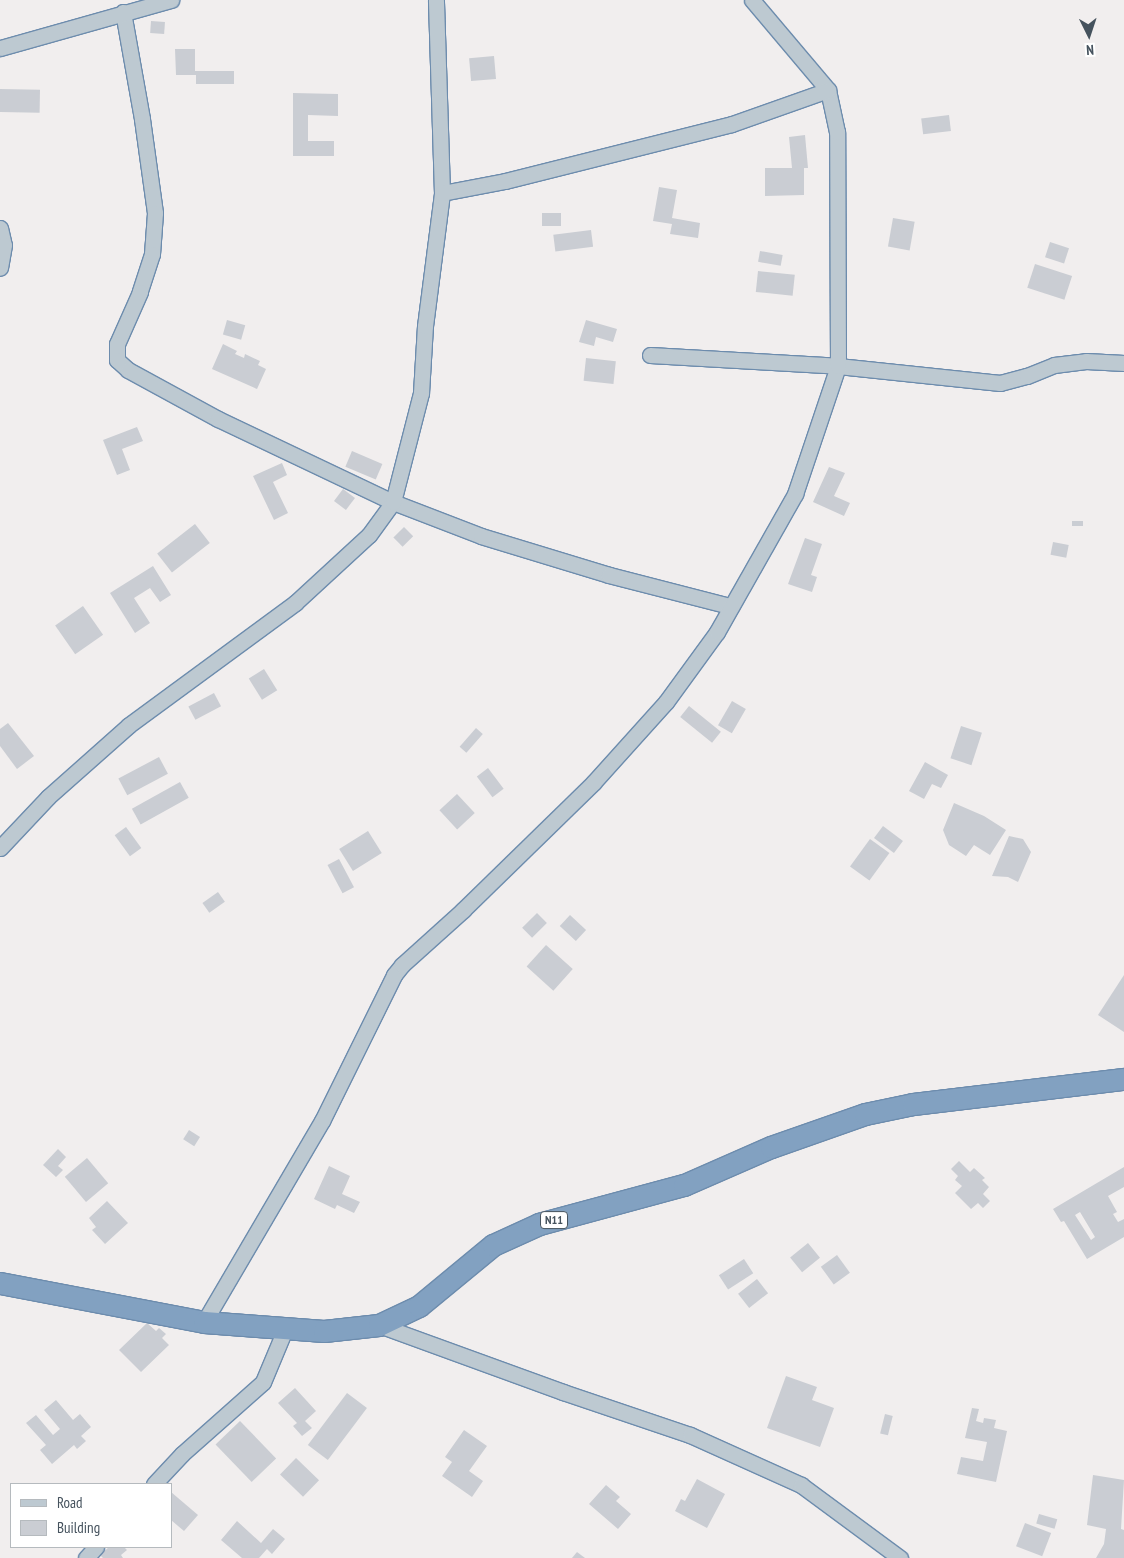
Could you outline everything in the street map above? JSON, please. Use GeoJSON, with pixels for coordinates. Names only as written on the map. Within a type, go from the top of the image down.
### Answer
{"type":"FeatureCollection","features":[{"type":"Feature","properties":{"kind":"highway","name":"N11"},"geometry":{"type":"LineString","coordinates":[[0,1282],[204,1322],[324,1330],[379,1325],[419,1306],[492,1245],[539,1224],[684,1185],[771,1147],[865,1114],[913,1104],[1124,1080]]}},
{"type":"Feature","properties":{"kind":"street"},"geometry":{"type":"LineString","coordinates":[[0,48],[171,0]]}},
{"type":"Feature","properties":{"kind":"street"},"geometry":{"type":"LineString","coordinates":[[0,848],[48,797],[129,725],[295,604],[369,535],[393,502],[421,393],[425,326],[442,193],[436,0]]}},
{"type":"Feature","properties":{"kind":"street"},"geometry":{"type":"LineString","coordinates":[[204,1322],[322,1121],[398,970],[463,910],[586,789],[666,702],[717,632],[795,494],[838,366],[837,132],[828,90],[752,0]]}},
{"type":"Feature","properties":{"kind":"street"},"geometry":{"type":"LineString","coordinates":[[123,12],[145,136],[155,213],[152,254],[140,292],[117,344],[117,360],[128,370],[218,419],[393,502],[481,536],[609,574],[730,606]]}},
{"type":"Feature","properties":{"kind":"street"},"geometry":{"type":"LineString","coordinates":[[442,193],[505,181],[723,126],[828,90]]}},
{"type":"Feature","properties":{"kind":"street"},"geometry":{"type":"LineString","coordinates":[[0,228],[4,245],[0,268]]}},
{"type":"Feature","properties":{"kind":"street"},"geometry":{"type":"LineString","coordinates":[[650,355],[838,366],[1000,383],[1027,376],[1054,365],[1086,361],[1124,362]]}},
{"type":"Feature","properties":{"kind":"street"},"geometry":{"type":"LineString","coordinates":[[379,1325],[562,1392],[690,1436],[801,1485],[900,1558]]}},
{"type":"Feature","properties":{"kind":"street"},"geometry":{"type":"LineString","coordinates":[[155,1483],[182,1454],[263,1382],[286,1327]]}},
{"type":"Feature","properties":{"kind":"street"},"geometry":{"type":"LineString","coordinates":[[86,1558],[95,1548]]}},
{"type":"Feature","properties":{"kind":"building"},"geometry":{"type":"Polygon","coordinates":[[[151,21],[165,22],[164,34],[150,33],[151,21]]]}},
{"type":"Feature","properties":{"kind":"building"},"geometry":{"type":"Polygon","coordinates":[[[175,49],[195,49],[195,71],[234,71],[234,84],[196,84],[196,75],[176,75],[175,49]]]}},
{"type":"Feature","properties":{"kind":"building"},"geometry":{"type":"Polygon","coordinates":[[[494,56],[496,79],[471,81],[469,58],[494,56]]]}},
{"type":"Feature","properties":{"kind":"building"},"geometry":{"type":"Polygon","coordinates":[[[0,89],[40,90],[40,113],[0,112],[0,89]]]}},
{"type":"Feature","properties":{"kind":"building"},"geometry":{"type":"Polygon","coordinates":[[[293,93],[338,94],[338,116],[308,115],[308,141],[334,141],[334,156],[293,156],[293,93]]]}},
{"type":"Feature","properties":{"kind":"building"},"geometry":{"type":"Polygon","coordinates":[[[949,115],[951,131],[923,134],[921,118],[949,115]]]}},
{"type":"Feature","properties":{"kind":"building"},"geometry":{"type":"Polygon","coordinates":[[[805,135],[808,168],[804,168],[804,195],[765,196],[765,168],[792,168],[789,137],[805,135]]]}},
{"type":"Feature","properties":{"kind":"building"},"geometry":{"type":"Polygon","coordinates":[[[659,187],[677,190],[672,218],[700,223],[698,238],[670,234],[672,224],[653,221],[659,187]]]}},
{"type":"Feature","properties":{"kind":"building"},"geometry":{"type":"Polygon","coordinates":[[[542,213],[561,213],[561,226],[542,226],[542,213]]]}},
{"type":"Feature","properties":{"kind":"building"},"geometry":{"type":"Polygon","coordinates":[[[893,218],[915,222],[910,250],[888,247],[893,218]]]}},
{"type":"Feature","properties":{"kind":"building"},"geometry":{"type":"Polygon","coordinates":[[[591,230],[593,247],[555,252],[553,235],[591,230]]]}},
{"type":"Feature","properties":{"kind":"building"},"geometry":{"type":"Polygon","coordinates":[[[1050,242],[1069,248],[1064,263],[1045,257],[1050,242]]]}},
{"type":"Feature","properties":{"kind":"building"},"geometry":{"type":"Polygon","coordinates":[[[760,251],[783,255],[781,266],[758,262],[760,251]]]}},
{"type":"Feature","properties":{"kind":"building"},"geometry":{"type":"Polygon","coordinates":[[[1035,264],[1072,276],[1064,300],[1027,288],[1035,264]]]}},
{"type":"Feature","properties":{"kind":"building"},"geometry":{"type":"Polygon","coordinates":[[[758,271],[795,275],[793,296],[756,292],[758,271]]]}},
{"type":"Feature","properties":{"kind":"building"},"geometry":{"type":"Polygon","coordinates":[[[227,320],[245,325],[241,340],[223,334],[227,320]]]}},
{"type":"Feature","properties":{"kind":"building"},"geometry":{"type":"Polygon","coordinates":[[[586,320],[617,329],[613,342],[596,337],[594,346],[579,342],[586,320]]]}},
{"type":"Feature","properties":{"kind":"building"},"geometry":{"type":"Polygon","coordinates":[[[223,344],[237,351],[235,354],[244,358],[245,354],[260,361],[258,365],[266,369],[257,389],[212,369],[223,344]]]}},
{"type":"Feature","properties":{"kind":"building"},"geometry":{"type":"Polygon","coordinates":[[[586,358],[616,361],[613,384],[584,381],[586,358]]]}},
{"type":"Feature","properties":{"kind":"building"},"geometry":{"type":"Polygon","coordinates":[[[137,427],[143,441],[122,449],[130,470],[117,475],[103,440],[137,427]]]}},
{"type":"Feature","properties":{"kind":"building"},"geometry":{"type":"Polygon","coordinates":[[[352,451],[382,464],[376,480],[345,467],[352,451]]]}},
{"type":"Feature","properties":{"kind":"building"},"geometry":{"type":"Polygon","coordinates":[[[282,463],[287,475],[273,482],[288,513],[274,520],[253,476],[282,463]]]}},
{"type":"Feature","properties":{"kind":"building"},"geometry":{"type":"Polygon","coordinates":[[[829,467],[845,473],[834,496],[850,503],[844,516],[813,502],[829,467]]]}},
{"type":"Feature","properties":{"kind":"building"},"geometry":{"type":"Polygon","coordinates":[[[343,489],[355,498],[346,510],[334,501],[343,489]]]}},
{"type":"Feature","properties":{"kind":"building"},"geometry":{"type":"Polygon","coordinates":[[[1072,521],[1083,521],[1083,526],[1072,526],[1072,521]]]}},
{"type":"Feature","properties":{"kind":"building"},"geometry":{"type":"Polygon","coordinates":[[[195,524],[210,543],[172,572],[157,554],[195,524]]]}},
{"type":"Feature","properties":{"kind":"building"},"geometry":{"type":"Polygon","coordinates":[[[404,527],[413,536],[403,547],[393,538],[404,527]]]}},
{"type":"Feature","properties":{"kind":"building"},"geometry":{"type":"Polygon","coordinates":[[[805,538],[822,544],[811,575],[817,577],[812,592],[788,584],[805,538]]]}},
{"type":"Feature","properties":{"kind":"building"},"geometry":{"type":"Polygon","coordinates":[[[1053,542],[1069,545],[1066,558],[1051,555],[1053,542]]]}},
{"type":"Feature","properties":{"kind":"building"},"geometry":{"type":"Polygon","coordinates":[[[153,566],[171,595],[160,602],[150,588],[134,598],[150,623],[135,633],[110,593],[153,566]]]}},
{"type":"Feature","properties":{"kind":"building"},"geometry":{"type":"Polygon","coordinates":[[[83,606],[103,635],[75,654],[55,626],[83,606]]]}},
{"type":"Feature","properties":{"kind":"building"},"geometry":{"type":"Polygon","coordinates":[[[264,669],[277,690],[262,700],[249,679],[264,669]]]}},
{"type":"Feature","properties":{"kind":"building"},"geometry":{"type":"Polygon","coordinates":[[[214,693],[221,706],[195,720],[188,707],[214,693]]]}},
{"type":"Feature","properties":{"kind":"building"},"geometry":{"type":"Polygon","coordinates":[[[732,701],[746,709],[732,733],[718,725],[732,701]]]}},
{"type":"Feature","properties":{"kind":"building"},"geometry":{"type":"Polygon","coordinates":[[[689,706],[721,732],[712,743],[680,717],[689,706]]]}},
{"type":"Feature","properties":{"kind":"building"},"geometry":{"type":"Polygon","coordinates":[[[8,723],[34,756],[17,769],[0,746],[0,729],[8,723]]]}},
{"type":"Feature","properties":{"kind":"building"},"geometry":{"type":"Polygon","coordinates":[[[961,726],[982,733],[971,765],[950,758],[961,726]]]}},
{"type":"Feature","properties":{"kind":"building"},"geometry":{"type":"Polygon","coordinates":[[[476,728],[483,734],[466,753],[460,747],[476,728]]]}},
{"type":"Feature","properties":{"kind":"building"},"geometry":{"type":"Polygon","coordinates":[[[159,757],[168,774],[127,795],[118,779],[159,757]]]}},
{"type":"Feature","properties":{"kind":"building"},"geometry":{"type":"Polygon","coordinates":[[[925,762],[948,775],[941,788],[932,784],[924,799],[909,791],[925,762]]]}},
{"type":"Feature","properties":{"kind":"building"},"geometry":{"type":"Polygon","coordinates":[[[488,768],[504,789],[492,797],[477,776],[488,768]]]}},
{"type":"Feature","properties":{"kind":"building"},"geometry":{"type":"Polygon","coordinates":[[[180,782],[189,798],[141,824],[132,809],[180,782]]]}},
{"type":"Feature","properties":{"kind":"building"},"geometry":{"type":"Polygon","coordinates":[[[457,794],[475,813],[457,829],[439,810],[457,794]]]}},
{"type":"Feature","properties":{"kind":"building"},"geometry":{"type":"Polygon","coordinates":[[[954,803],[984,816],[1006,830],[990,855],[974,845],[966,856],[949,845],[943,830],[954,803]]]}},
{"type":"Feature","properties":{"kind":"building"},"geometry":{"type":"Polygon","coordinates":[[[883,826],[903,841],[894,853],[874,838],[883,826]]]}},
{"type":"Feature","properties":{"kind":"building"},"geometry":{"type":"Polygon","coordinates":[[[126,827],[141,848],[130,856],[115,835],[126,827]]]}},
{"type":"Feature","properties":{"kind":"building"},"geometry":{"type":"Polygon","coordinates":[[[368,831],[382,853],[353,871],[339,849],[368,831]]]}},
{"type":"Feature","properties":{"kind":"building"},"geometry":{"type":"Polygon","coordinates":[[[1009,836],[1023,839],[1031,852],[1018,882],[1008,877],[992,876],[1009,836]]]}},
{"type":"Feature","properties":{"kind":"building"},"geometry":{"type":"Polygon","coordinates":[[[870,839],[889,853],[869,881],[850,867],[870,839]]]}},
{"type":"Feature","properties":{"kind":"building"},"geometry":{"type":"Polygon","coordinates":[[[339,859],[354,887],[343,893],[328,865],[339,859]]]}},
{"type":"Feature","properties":{"kind":"building"},"geometry":{"type":"Polygon","coordinates":[[[218,892],[225,902],[209,913],[202,903],[218,892]]]}},
{"type":"Feature","properties":{"kind":"building"},"geometry":{"type":"Polygon","coordinates":[[[537,913],[547,923],[532,938],[522,928],[537,913]]]}},
{"type":"Feature","properties":{"kind":"building"},"geometry":{"type":"Polygon","coordinates":[[[570,915],[586,930],[576,941],[560,926],[570,915]]]}},
{"type":"Feature","properties":{"kind":"building"},"geometry":{"type":"Polygon","coordinates":[[[546,945],[573,969],[553,991],[527,967],[546,945]]]}},
{"type":"Feature","properties":{"kind":"building"},"geometry":{"type":"Polygon","coordinates":[[[1124,975],[1124,1032],[1098,1015],[1124,975]]]}},
{"type":"Feature","properties":{"kind":"building"},"geometry":{"type":"Polygon","coordinates":[[[189,1130],[200,1137],[194,1146],[183,1139],[189,1130]]]}},
{"type":"Feature","properties":{"kind":"building"},"geometry":{"type":"Polygon","coordinates":[[[58,1149],[66,1157],[58,1166],[63,1170],[56,1177],[43,1165],[58,1149]]]}},
{"type":"Feature","properties":{"kind":"building"},"geometry":{"type":"Polygon","coordinates":[[[87,1158],[108,1183],[86,1202],[65,1177],[87,1158]]]}},
{"type":"Feature","properties":{"kind":"building"},"geometry":{"type":"Polygon","coordinates":[[[959,1161],[970,1172],[974,1168],[985,1178],[982,1180],[989,1187],[983,1194],[990,1201],[983,1208],[978,1203],[971,1209],[955,1193],[962,1186],[955,1180],[958,1176],[951,1169],[959,1161]]]}},
{"type":"Feature","properties":{"kind":"building"},"geometry":{"type":"Polygon","coordinates":[[[329,1166],[350,1176],[342,1194],[360,1202],[354,1213],[337,1205],[335,1209],[314,1199],[329,1166]]]}},
{"type":"Feature","properties":{"kind":"building"},"geometry":{"type":"Polygon","coordinates":[[[1124,1167],[1124,1187],[1108,1196],[1117,1212],[1113,1214],[1118,1222],[1124,1219],[1124,1237],[1087,1259],[1064,1221],[1061,1222],[1053,1209],[1124,1167]],[[1080,1212],[1075,1215],[1091,1240],[1095,1237],[1080,1212]]]}},
{"type":"Feature","properties":{"kind":"building"},"geometry":{"type":"Polygon","coordinates":[[[107,1201],[128,1223],[105,1244],[92,1230],[96,1227],[89,1218],[107,1201]]]}},
{"type":"Feature","properties":{"kind":"building"},"geometry":{"type":"Polygon","coordinates":[[[808,1243],[820,1258],[802,1272],[790,1257],[808,1243]]]}},
{"type":"Feature","properties":{"kind":"building"},"geometry":{"type":"Polygon","coordinates":[[[837,1255],[850,1273],[834,1285],[821,1267],[837,1255]]]}},
{"type":"Feature","properties":{"kind":"building"},"geometry":{"type":"Polygon","coordinates":[[[744,1259],[753,1273],[728,1290],[719,1275],[744,1259]]]}},
{"type":"Feature","properties":{"kind":"building"},"geometry":{"type":"Polygon","coordinates":[[[757,1279],[768,1293],[749,1308],[738,1294],[757,1279]]]}},
{"type":"Feature","properties":{"kind":"building"},"geometry":{"type":"Polygon","coordinates":[[[147,1323],[156,1331],[159,1328],[166,1334],[162,1338],[169,1345],[141,1372],[119,1350],[147,1323]]]}},
{"type":"Feature","properties":{"kind":"building"},"geometry":{"type":"Polygon","coordinates":[[[786,1376],[817,1387],[812,1400],[834,1408],[820,1447],[767,1428],[786,1376]]]}},
{"type":"Feature","properties":{"kind":"building"},"geometry":{"type":"Polygon","coordinates":[[[295,1388],[316,1411],[305,1421],[312,1428],[302,1436],[293,1426],[297,1423],[278,1403],[295,1388]]]}},
{"type":"Feature","properties":{"kind":"building"},"geometry":{"type":"Polygon","coordinates":[[[347,1393],[367,1408],[328,1460],[308,1445],[347,1393]]]}},
{"type":"Feature","properties":{"kind":"building"},"geometry":{"type":"Polygon","coordinates":[[[56,1400],[73,1420],[80,1414],[91,1427],[81,1436],[86,1441],[77,1449],[74,1445],[52,1464],[40,1450],[46,1445],[26,1423],[36,1415],[53,1435],[60,1429],[44,1410],[56,1400]]]}},
{"type":"Feature","properties":{"kind":"building"},"geometry":{"type":"Polygon","coordinates":[[[972,1408],[979,1409],[976,1421],[983,1423],[984,1418],[996,1420],[994,1428],[1007,1431],[996,1482],[957,1474],[961,1457],[983,1461],[987,1442],[965,1438],[972,1408]]]}},
{"type":"Feature","properties":{"kind":"building"},"geometry":{"type":"Polygon","coordinates":[[[885,1414],[893,1416],[888,1435],[880,1433],[885,1414]]]}},
{"type":"Feature","properties":{"kind":"building"},"geometry":{"type":"Polygon","coordinates":[[[240,1421],[276,1458],[252,1482],[216,1445],[240,1421]]]}},
{"type":"Feature","properties":{"kind":"building"},"geometry":{"type":"Polygon","coordinates":[[[464,1430],[487,1446],[469,1471],[483,1481],[472,1497],[442,1476],[452,1462],[445,1457],[464,1430]]]}},
{"type":"Feature","properties":{"kind":"building"},"geometry":{"type":"Polygon","coordinates":[[[296,1458],[319,1480],[303,1497],[280,1475],[296,1458]]]}},
{"type":"Feature","properties":{"kind":"building"},"geometry":{"type":"Polygon","coordinates":[[[1093,1475],[1124,1480],[1121,1529],[1124,1530],[1124,1558],[1096,1558],[1104,1544],[1106,1529],[1087,1525],[1093,1475]]]}},
{"type":"Feature","properties":{"kind":"building"},"geometry":{"type":"Polygon","coordinates":[[[697,1479],[725,1494],[707,1528],[675,1511],[681,1499],[685,1501],[697,1479]]]}},
{"type":"Feature","properties":{"kind":"building"},"geometry":{"type":"Polygon","coordinates":[[[606,1485],[620,1497],[616,1501],[631,1514],[618,1529],[589,1504],[606,1485]]]}},
{"type":"Feature","properties":{"kind":"building"},"geometry":{"type":"Polygon","coordinates":[[[172,1493],[198,1515],[184,1531],[172,1521],[172,1493]]]}},
{"type":"Feature","properties":{"kind":"building"},"geometry":{"type":"Polygon","coordinates":[[[1039,1514],[1057,1519],[1055,1529],[1036,1524],[1039,1514]]]}},
{"type":"Feature","properties":{"kind":"building"},"geometry":{"type":"Polygon","coordinates":[[[237,1521],[261,1543],[273,1529],[285,1539],[272,1554],[267,1549],[259,1558],[242,1558],[221,1540],[237,1521]]]}},
{"type":"Feature","properties":{"kind":"building"},"geometry":{"type":"Polygon","coordinates":[[[1025,1523],[1051,1533],[1042,1556],[1016,1546],[1025,1523]]]}},
{"type":"Feature","properties":{"kind":"building"},"geometry":{"type":"Polygon","coordinates":[[[108,1548],[125,1548],[127,1550],[121,1555],[123,1558],[103,1558],[100,1555],[108,1548]]]}},
{"type":"Feature","properties":{"kind":"building"},"geometry":{"type":"Polygon","coordinates":[[[577,1552],[585,1558],[572,1558],[577,1552]]]}}]}
